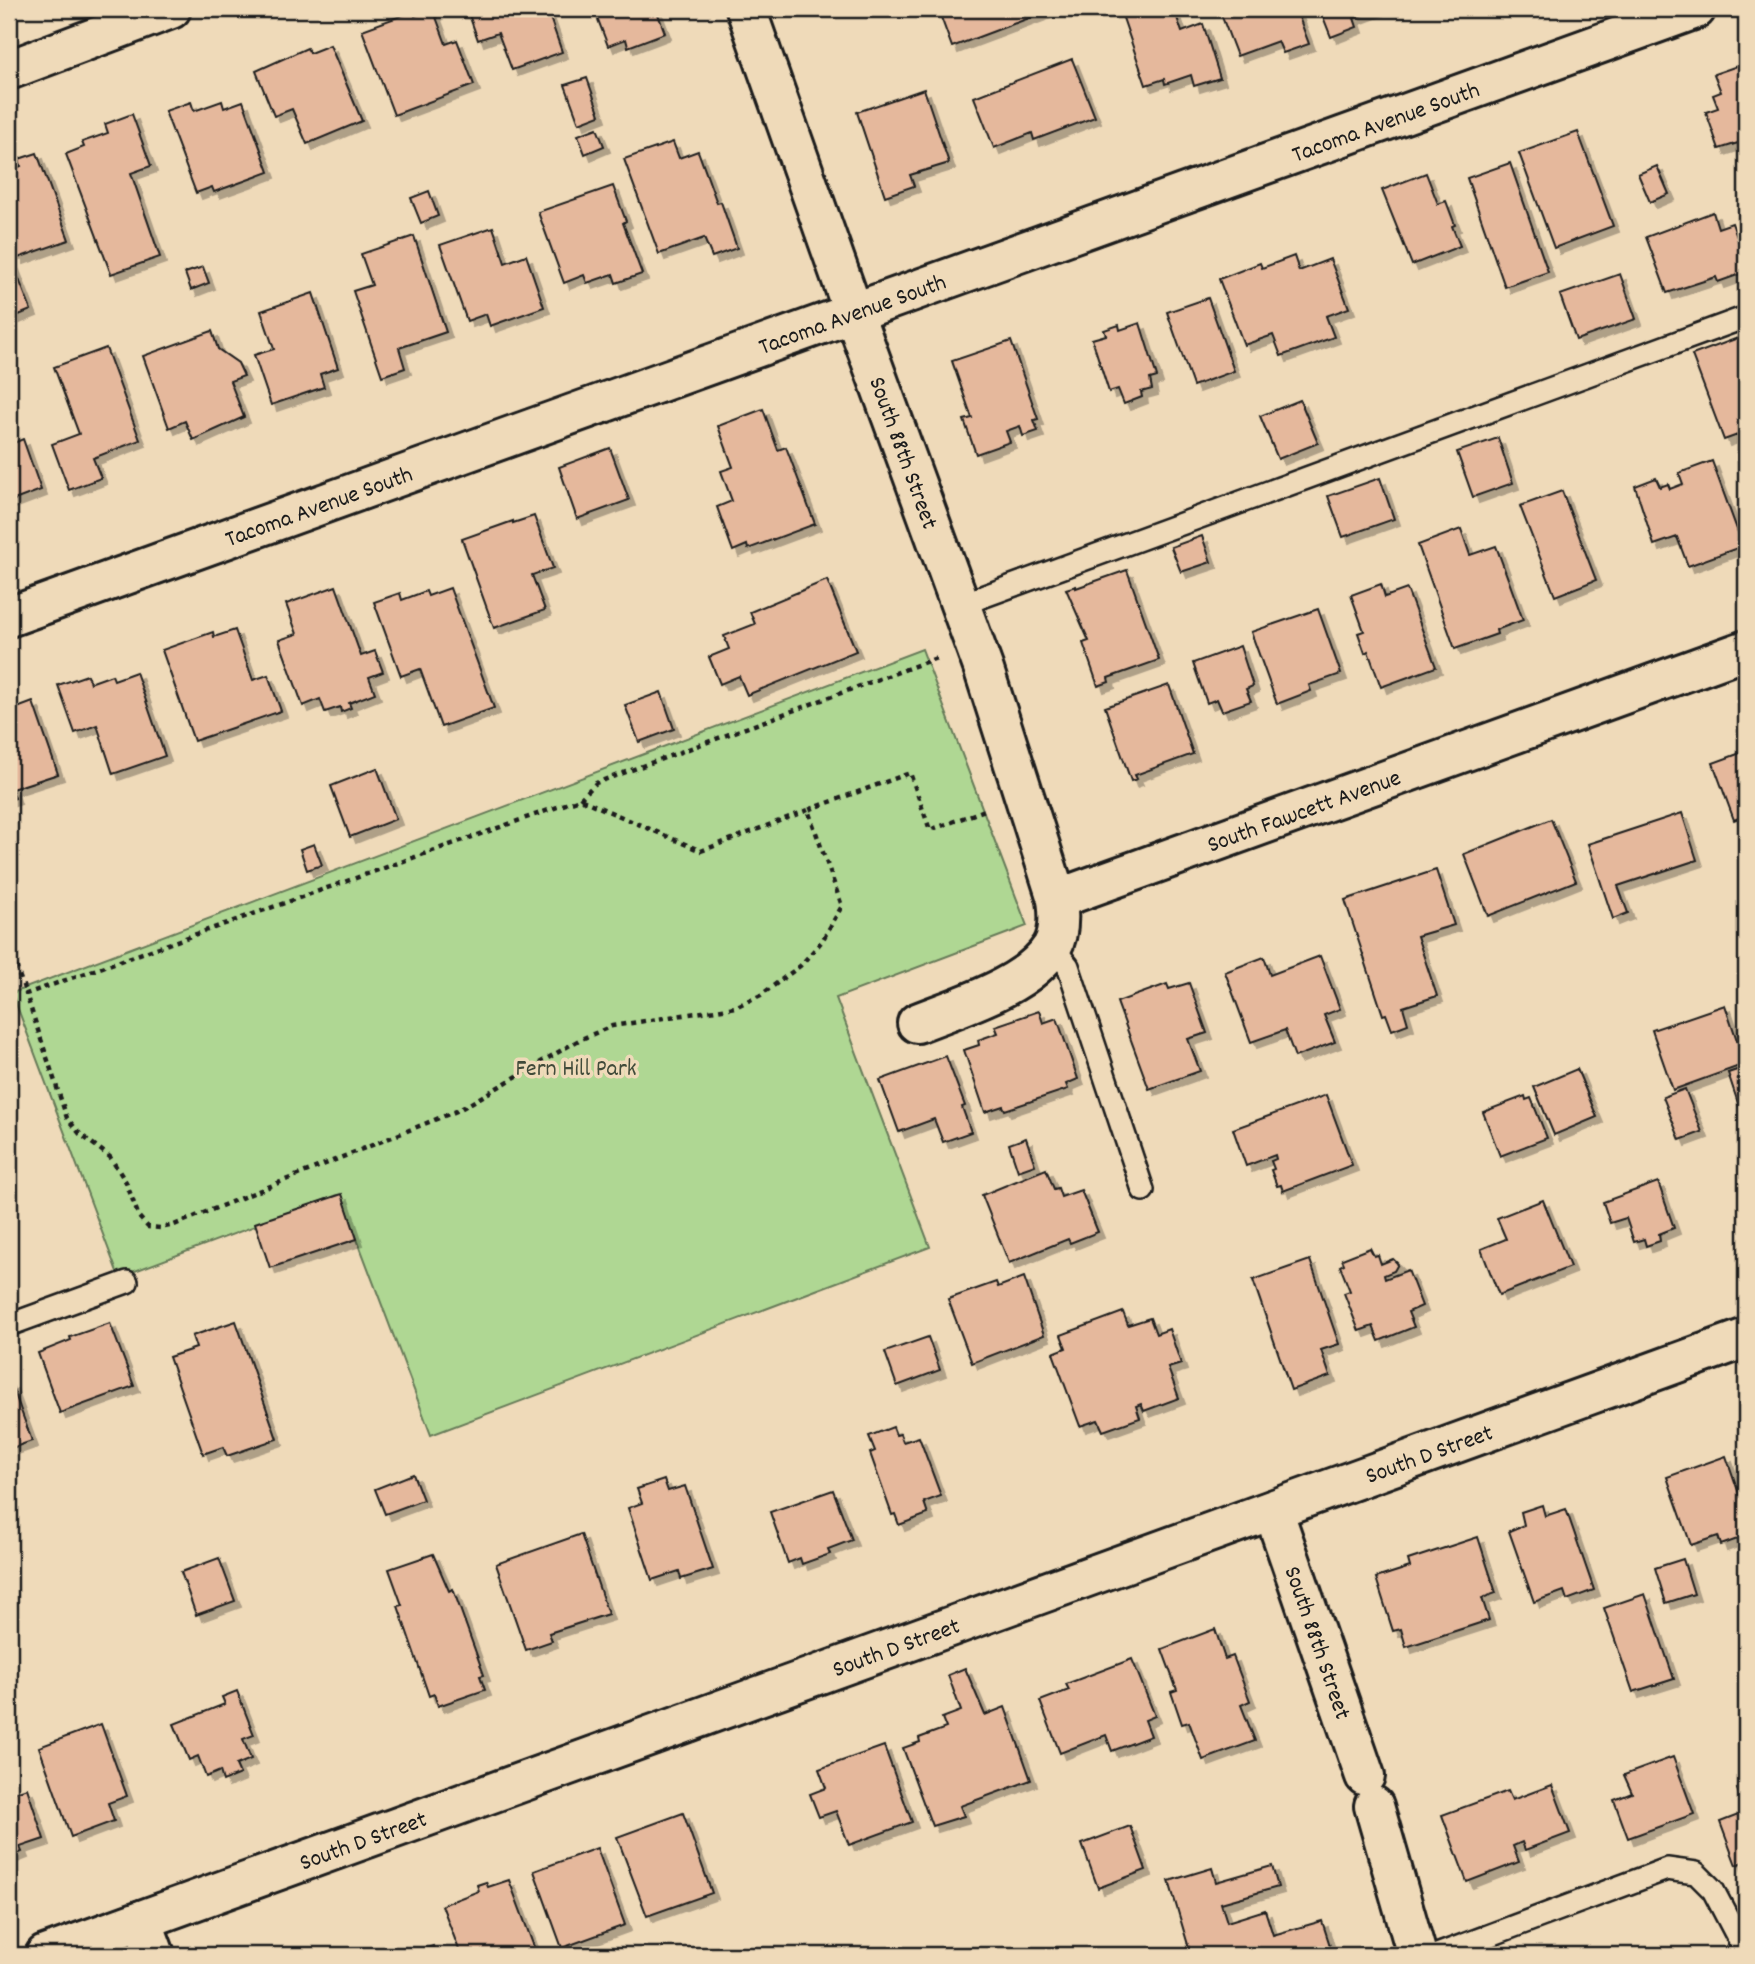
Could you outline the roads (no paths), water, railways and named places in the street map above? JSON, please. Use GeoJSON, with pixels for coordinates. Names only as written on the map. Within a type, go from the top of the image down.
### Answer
{"type":"FeatureCollection","features":[{"type":"Feature","properties":{"kind":"street"},"geometry":{"type":"LineString","coordinates":[[9,70],[171,9]]}},
{"type":"Feature","properties":{"kind":"street","name":"South 88th Street"},"geometry":{"type":"LineString","coordinates":[[746,9],[974,643],[1057,899]]}},
{"type":"Feature","properties":{"kind":"street","name":"Tacoma Avenue South"},"geometry":{"type":"LineString","coordinates":[[9,617],[1696,9]]}},
{"type":"Feature","properties":{"kind":"street","name":"South Fawcett Avenue"},"geometry":{"type":"LineString","coordinates":[[1057,899],[1746,650]]}},
{"type":"Feature","properties":{"kind":"street"},"geometry":{"type":"LineString","coordinates":[[917,1023],[997,990],[1030,971],[1052,946],[1060,918],[1057,899]]}},
{"type":"Feature","properties":{"kind":"street","name":"South D Street"},"geometry":{"type":"LineString","coordinates":[[45,1955],[1746,1338]]}},
{"type":"Feature","properties":{"kind":"street","name":"South 88th Street"},"geometry":{"type":"LineString","coordinates":[[1273,1510],[1370,1791],[1417,1955]]}},
{"type":"Feature","properties":{"kind":"street"},"geometry":{"type":"LineString","coordinates":[[142,1920],[155,1955]]}},
{"type":"Feature","properties":{"kind":"lane"},"geometry":{"type":"LineString","coordinates":[[960,605],[1746,317]]}},
{"type":"Feature","properties":{"kind":"lane"},"geometry":{"type":"LineString","coordinates":[[1052,946],[1069,966],[1143,1190]]}},
{"type":"Feature","properties":{"kind":"lane"},"geometry":{"type":"LineString","coordinates":[[9,1325],[127,1282]]}},
{"type":"Feature","properties":{"kind":"lane"},"geometry":{"type":"LineString","coordinates":[[1437,1955],[1667,1869],[1696,1873],[1713,1890],[1746,1953]]}},
{"type":"Feature","properties":{"kind":"park label","name":"Fern Hill Park"},"geometry":{"type":"Point","coordinates":[576,1067]}}]}
